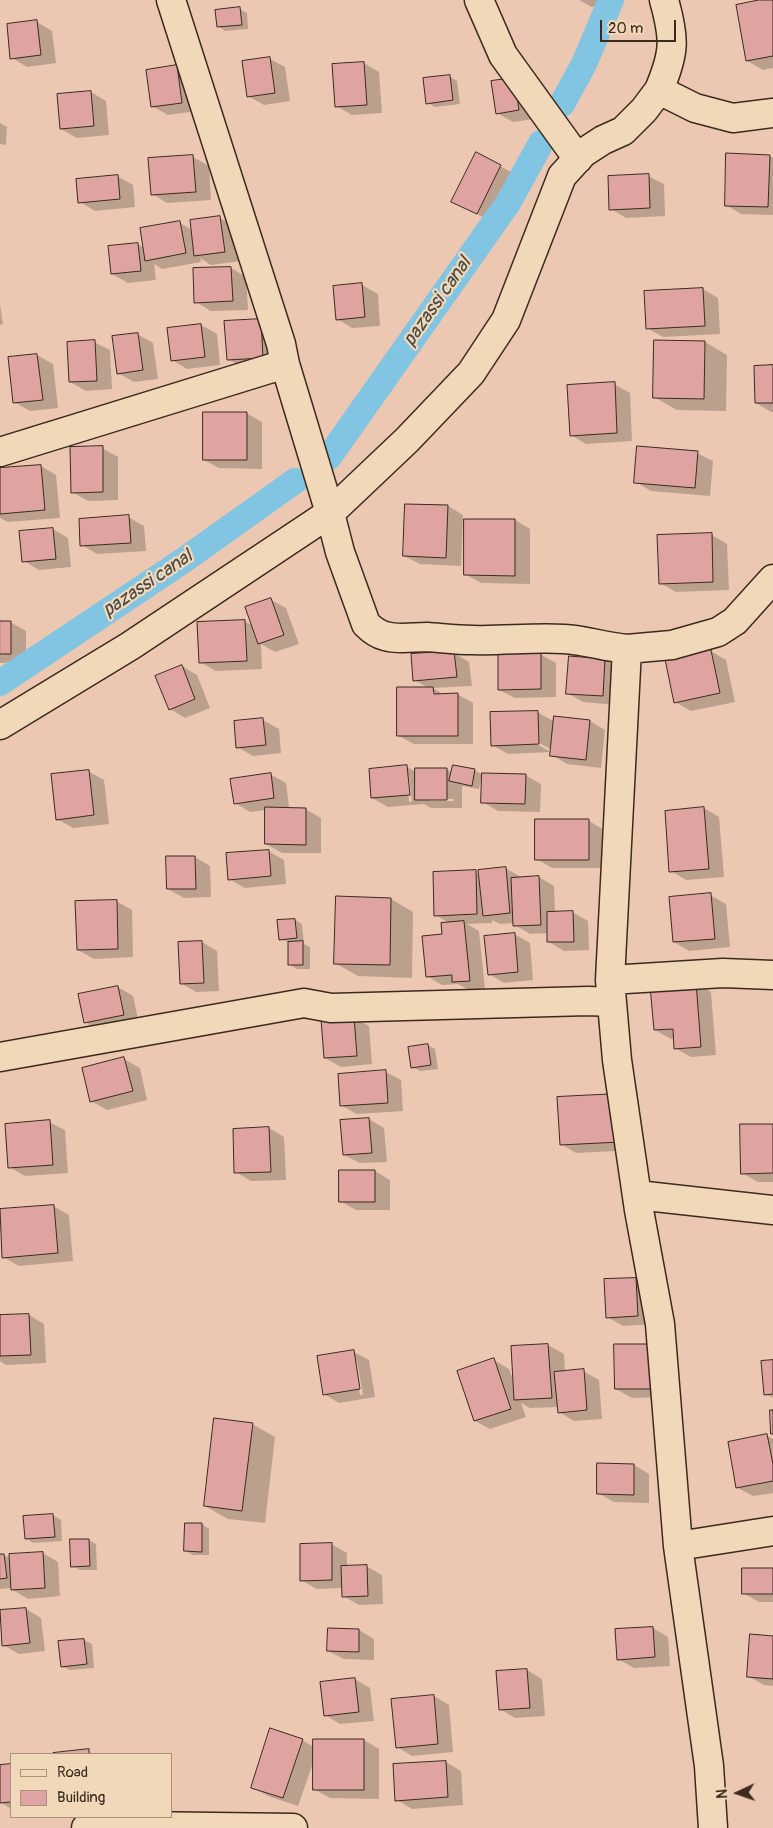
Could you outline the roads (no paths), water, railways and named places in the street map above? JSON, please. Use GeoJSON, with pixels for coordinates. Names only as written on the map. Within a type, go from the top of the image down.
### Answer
{"type":"FeatureCollection","features":[{"type":"Feature","properties":{"kind":"street"},"geometry":{"type":"LineString","coordinates":[[171,0],[281,344],[285,364],[340,552],[362,616],[366,624],[373,631],[397,638],[471,640],[570,639],[627,649],[672,645],[718,632],[734,621],[773,579]]}},
{"type":"Feature","properties":{"kind":"street"},"geometry":{"type":"LineString","coordinates":[[479,0],[503,55],[578,159]]}},
{"type":"Feature","properties":{"kind":"street"},"geometry":{"type":"LineString","coordinates":[[0,725],[130,646],[330,514],[407,440],[471,373],[506,320],[562,176],[583,153],[603,140],[623,131],[644,110],[659,90],[670,66],[673,36],[664,0]]}},
{"type":"Feature","properties":{"kind":"street"},"geometry":{"type":"LineString","coordinates":[[659,90],[694,108],[733,118],[773,113]]}},
{"type":"Feature","properties":{"kind":"street"},"geometry":{"type":"LineString","coordinates":[[0,452],[285,364]]}},
{"type":"Feature","properties":{"kind":"street"},"geometry":{"type":"LineString","coordinates":[[627,649],[611,991],[617,1060],[637,1195],[660,1324],[678,1546],[709,1766],[713,1828]]}},
{"type":"Feature","properties":{"kind":"street"},"geometry":{"type":"LineString","coordinates":[[0,1057],[304,1002],[331,1008],[588,1001],[611,991],[723,973],[773,975]]}},
{"type":"Feature","properties":{"kind":"street"},"geometry":{"type":"LineString","coordinates":[[637,1195],[773,1210]]}},
{"type":"Feature","properties":{"kind":"street"},"geometry":{"type":"LineString","coordinates":[[678,1546],[773,1531]]}},
{"type":"Feature","properties":{"kind":"street"},"geometry":{"type":"LineString","coordinates":[[86,1828],[136,1826],[293,1828]]}},
{"type":"Feature","properties":{"kind":"waterway","name":"pazassi canal"},"geometry":{"type":"LineString","coordinates":[[562,104],[584,64],[611,0]]}},
{"type":"Feature","properties":{"kind":"waterway","name":"pazassi canal"},"geometry":{"type":"LineString","coordinates":[[329,457],[508,203],[541,143]]}},
{"type":"Feature","properties":{"kind":"waterway","name":"pazassi canal"},"geometry":{"type":"LineString","coordinates":[[0,683],[184,560],[295,481]]}}]}
